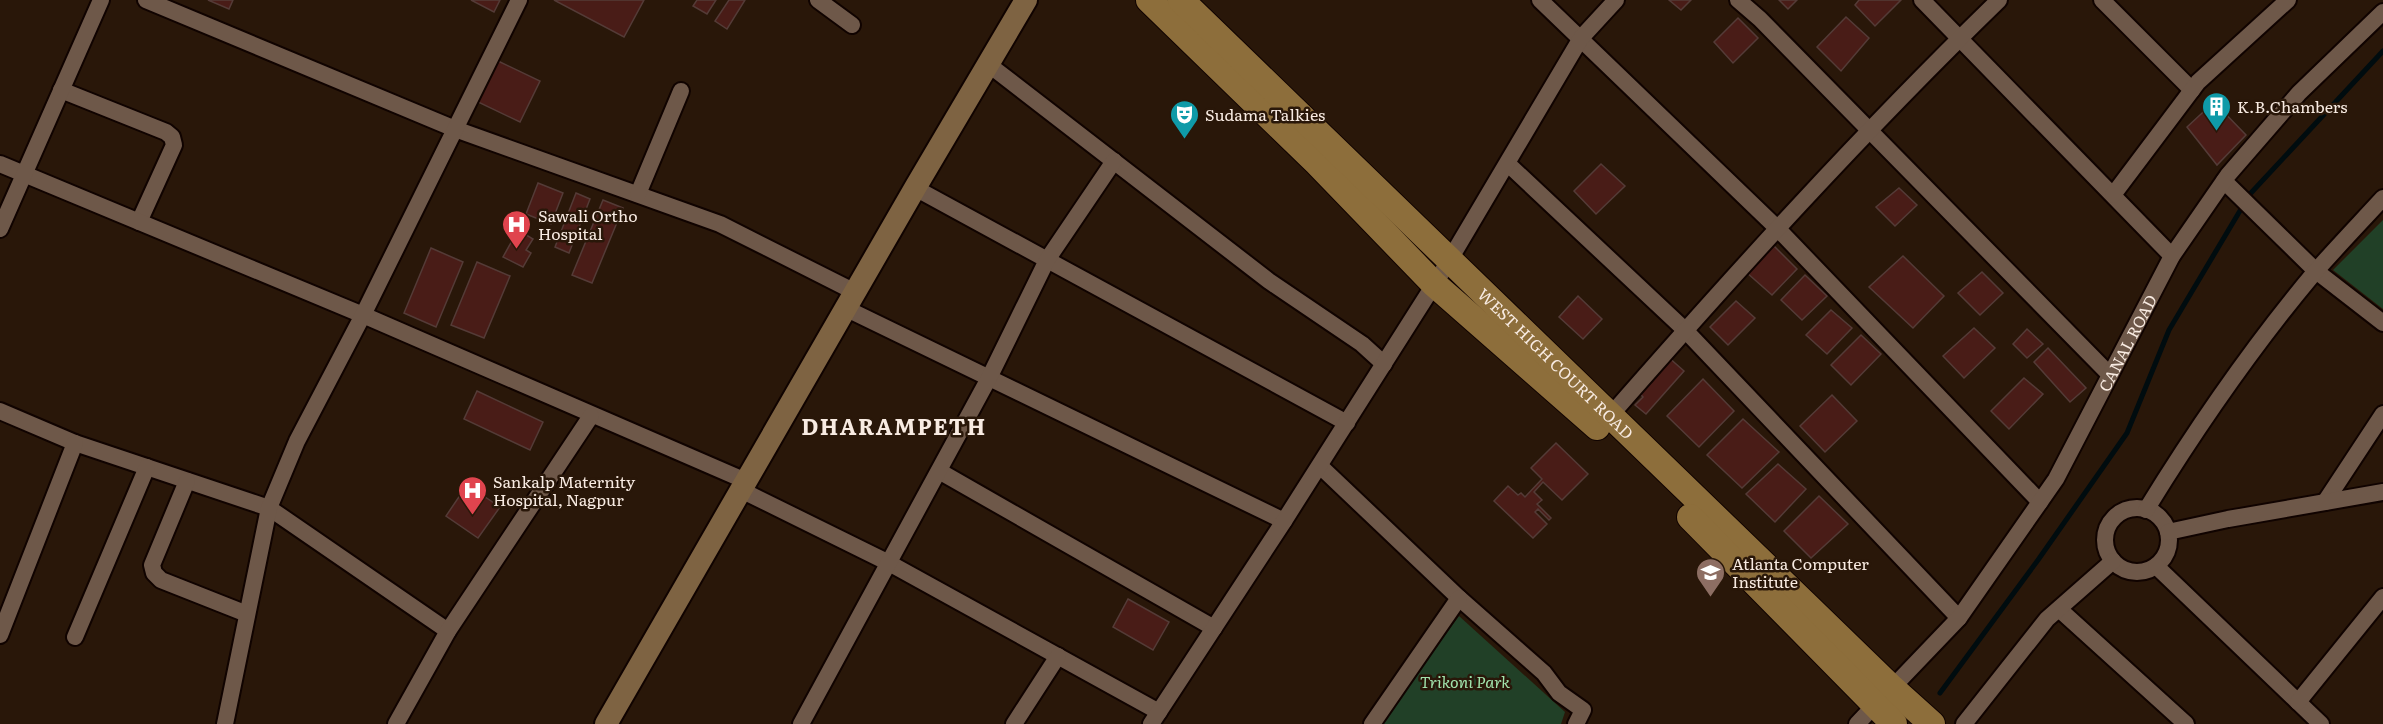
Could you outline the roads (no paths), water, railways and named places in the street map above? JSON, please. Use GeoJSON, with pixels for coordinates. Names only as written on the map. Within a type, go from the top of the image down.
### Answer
{"type":"FeatureCollection","features":[{"type":"Feature","properties":{"kind":"main road","name":"WEST HIGH COURT ROAD"},"geometry":{"type":"LineString","coordinates":[[1149,0],[1317,163],[1434,284],[1628,454],[1866,715],[1894,724]]}},
{"type":"Feature","properties":{"kind":"main road","name":"WEST HIGH COURT ROAD"},"geometry":{"type":"LineString","coordinates":[[1181,0],[1449,261],[1932,724]]}},
{"type":"Feature","properties":{"kind":"street"},"geometry":{"type":"LineString","coordinates":[[0,229],[101,0]]}},
{"type":"Feature","properties":{"kind":"street"},"geometry":{"type":"LineString","coordinates":[[146,0],[455,129],[720,224],[989,378],[1284,521]]}},
{"type":"Feature","properties":{"kind":"street"},"geometry":{"type":"LineString","coordinates":[[225,724],[269,507],[297,441],[363,315],[519,0]]}},
{"type":"Feature","properties":{"kind":"street"},"geometry":{"type":"LineString","coordinates":[[818,0],[852,25]]}},
{"type":"Feature","properties":{"kind":"street"},"geometry":{"type":"LineString","coordinates":[[606,724],[1026,0]]}},
{"type":"Feature","properties":{"kind":"street"},"geometry":{"type":"LineString","coordinates":[[1540,0],[1778,229],[2040,502]]}},
{"type":"Feature","properties":{"kind":"street"},"geometry":{"type":"LineString","coordinates":[[0,164],[363,315],[743,486],[1058,656],[1155,718],[1320,466],[1449,261],[1581,38],[1616,0]]}},
{"type":"Feature","properties":{"kind":"street"},"geometry":{"type":"LineString","coordinates":[[1738,0],[2110,375]]}},
{"type":"Feature","properties":{"kind":"street"},"geometry":{"type":"LineString","coordinates":[[1922,0],[2172,256]]}},
{"type":"Feature","properties":{"kind":"street"},"geometry":{"type":"LineString","coordinates":[[1610,416],[1685,330],[1869,131],[1999,0]]}},
{"type":"Feature","properties":{"kind":"street"},"geometry":{"type":"LineString","coordinates":[[2102,0],[2192,90]]}},
{"type":"Feature","properties":{"kind":"street"},"geometry":{"type":"LineString","coordinates":[[2113,195],[2192,90],[2288,0]]}},
{"type":"Feature","properties":{"kind":"street","name":"CANAL ROAD"},"geometry":{"type":"LineString","coordinates":[[1892,688],[1959,618],[2056,479],[2172,256],[2224,181],[2299,93],[2383,12]]}},
{"type":"Feature","properties":{"kind":"street"},"geometry":{"type":"LineString","coordinates":[[988,64],[1269,281],[1362,344],[1384,363]]}},
{"type":"Feature","properties":{"kind":"street"},"geometry":{"type":"LineString","coordinates":[[61,90],[166,132],[172,137],[174,144],[139,222]]}},
{"type":"Feature","properties":{"kind":"street"},"geometry":{"type":"LineString","coordinates":[[638,194],[681,91]]}},
{"type":"Feature","properties":{"kind":"street"},"geometry":{"type":"LineString","coordinates":[[801,724],[989,378],[1047,260],[1114,161]]}},
{"type":"Feature","properties":{"kind":"street"},"geometry":{"type":"LineString","coordinates":[[1508,164],[1685,330],[1959,618]]}},
{"type":"Feature","properties":{"kind":"street"},"geometry":{"type":"LineString","coordinates":[[2224,181],[2316,271],[2383,322]]}},
{"type":"Feature","properties":{"kind":"street"},"geometry":{"type":"LineString","coordinates":[[915,188],[1347,423]]}},
{"type":"Feature","properties":{"kind":"street"},"geometry":{"type":"LineString","coordinates":[[2146,510],[2175,463],[2263,338],[2316,271],[2383,198]]}},
{"type":"Feature","properties":{"kind":"street"},"geometry":{"type":"LineString","coordinates":[[0,411],[75,443],[269,507],[448,631]]}},
{"type":"Feature","properties":{"kind":"street"},"geometry":{"type":"LineString","coordinates":[[2325,502],[2383,414]]}},
{"type":"Feature","properties":{"kind":"street"},"geometry":{"type":"LineString","coordinates":[[396,724],[448,631],[591,416]]}},
{"type":"Feature","properties":{"kind":"street"},"geometry":{"type":"LineString","coordinates":[[0,635],[75,443]]}},
{"type":"Feature","properties":{"kind":"street"},"geometry":{"type":"LineString","coordinates":[[1320,466],[1459,598],[1544,673],[1559,693],[1583,710],[1576,724]]}},
{"type":"Feature","properties":{"kind":"street"},"geometry":{"type":"LineString","coordinates":[[75,637],[147,467]]}},
{"type":"Feature","properties":{"kind":"street"},"geometry":{"type":"LineString","coordinates":[[939,471],[1214,628]]}},
{"type":"Feature","properties":{"kind":"street"},"geometry":{"type":"LineString","coordinates":[[187,481],[152,565],[154,573],[161,580],[248,614]]}},
{"type":"Feature","properties":{"kind":"street"},"geometry":{"type":"LineString","coordinates":[[2168,532],[2228,519],[2383,492]]}},
{"type":"Feature","properties":{"kind":"street"},"geometry":{"type":"LineString","coordinates":[[2126,510],[2146,510],[2156,514],[2163,522],[2168,532],[2167,551],[2156,566],[2138,572],[2120,567],[2113,561],[2105,542],[2110,523],[2126,510]]}},
{"type":"Feature","properties":{"kind":"street"},"geometry":{"type":"LineString","coordinates":[[1964,724],[2047,619],[2113,561]]}},
{"type":"Feature","properties":{"kind":"street"},"geometry":{"type":"LineString","coordinates":[[2156,566],[2321,724]]}},
{"type":"Feature","properties":{"kind":"street"},"geometry":{"type":"LineString","coordinates":[[2298,702],[2383,597]]}},
{"type":"Feature","properties":{"kind":"street"},"geometry":{"type":"LineString","coordinates":[[1372,724],[1459,598]]}},
{"type":"Feature","properties":{"kind":"street"},"geometry":{"type":"LineString","coordinates":[[2059,609],[2186,724]]}},
{"type":"Feature","properties":{"kind":"street"},"geometry":{"type":"LineString","coordinates":[[1014,724],[1058,656]]}},
{"type":"Feature","properties":{"kind":"waterway"},"geometry":{"type":"LineString","coordinates":[[1940,693],[2038,560],[2127,433],[2169,330],[2250,194],[2383,51]]}},
{"type":"Feature","properties":{"kind":"place","name":"K.B.Chambers"},"geometry":{"type":"Point","coordinates":[2216,132]}},
{"type":"Feature","properties":{"kind":"place","name":"Sudama Talkies"},"geometry":{"type":"Point","coordinates":[1184,140]}},
{"type":"Feature","properties":{"kind":"place","name":"Sawali Ortho Hospital"},"geometry":{"type":"Point","coordinates":[517,250]}},
{"type":"Feature","properties":{"kind":"place","name":"Sankalp Maternity Hospital, Nagpur"},"geometry":{"type":"Point","coordinates":[472,516]}},
{"type":"Feature","properties":{"kind":"place","name":"Atlanta Computer Institute"},"geometry":{"type":"Point","coordinates":[1711,598]}},
{"type":"Feature","properties":{"kind":"district","name":"DHARAMPETH"},"geometry":{"type":"Point","coordinates":[894,425]}},
{"type":"Feature","properties":{"kind":"park label","name":"Trikoni Park"},"geometry":{"type":"Point","coordinates":[1465,681]}}]}
